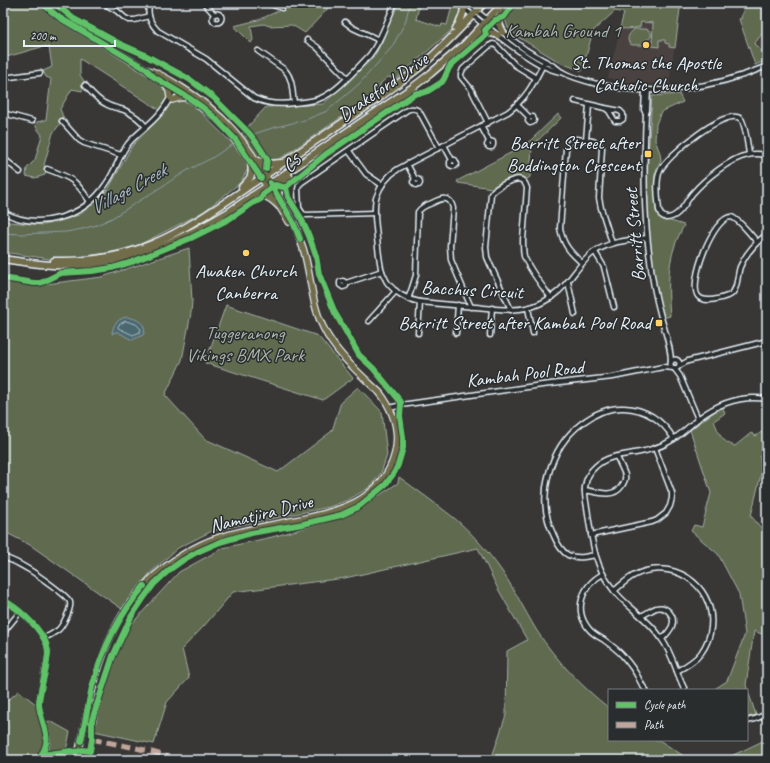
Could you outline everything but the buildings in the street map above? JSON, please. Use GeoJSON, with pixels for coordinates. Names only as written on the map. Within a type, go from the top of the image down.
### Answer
{"type":"FeatureCollection","features":[{"type":"Feature","properties":{"kind":"highway","name":"Drakeford Drive"},"geometry":{"type":"LineString","coordinates":[[232,196],[378,99],[421,66],[450,39],[484,3]]}},
{"type":"Feature","properties":{"kind":"highway"},"geometry":{"type":"LineString","coordinates":[[465,44],[473,41],[486,32],[500,33],[498,19],[505,3]]}},
{"type":"Feature","properties":{"kind":"highway","name":"Drakeford Drive"},"geometry":{"type":"LineString","coordinates":[[3,259],[62,266],[92,264],[116,260],[157,248],[193,231],[218,218],[250,197],[429,75],[465,44],[505,3]]}},
{"type":"Feature","properties":{"kind":"highway"},"geometry":{"type":"LineString","coordinates":[[450,39],[462,18],[465,6]]}},
{"type":"Feature","properties":{"kind":"highway"},"geometry":{"type":"LineString","coordinates":[[3,255],[61,262],[94,260],[120,255],[151,245],[207,214],[232,196],[250,178],[254,161],[268,164],[282,163]]}},
{"type":"Feature","properties":{"kind":"highway"},"geometry":{"type":"LineString","coordinates":[[278,196],[278,189],[282,181],[302,162]]}},
{"type":"Feature","properties":{"kind":"highway"},"geometry":{"type":"LineString","coordinates":[[250,197],[266,196],[272,199],[279,206]]}},
{"type":"Feature","properties":{"kind":"main road"},"geometry":{"type":"LineString","coordinates":[[41,3],[64,21],[146,69],[159,74],[178,88],[208,112],[254,161]]}},
{"type":"Feature","properties":{"kind":"main road"},"geometry":{"type":"LineString","coordinates":[[146,69],[154,77],[165,84],[178,88],[206,103],[244,142],[279,206],[300,239]]}},
{"type":"Feature","properties":{"kind":"main road"},"geometry":{"type":"LineString","coordinates":[[165,84],[168,87],[171,98],[189,98]]}},
{"type":"Feature","properties":{"kind":"main road"},"geometry":{"type":"LineString","coordinates":[[268,184],[278,196],[293,222],[300,239]]}},
{"type":"Feature","properties":{"kind":"main road","name":"Namatjira Drive"},"geometry":{"type":"LineString","coordinates":[[77,760],[92,687],[109,639],[132,600],[154,576],[173,561],[196,547],[216,538],[239,531],[327,514],[346,507],[362,498],[378,485],[387,473],[392,462],[395,450],[396,433],[394,418],[390,408],[380,393],[338,351],[326,333],[318,314],[307,263],[300,239]]}},
{"type":"Feature","properties":{"kind":"street"},"geometry":{"type":"LineString","coordinates":[[150,3],[148,9],[149,16],[152,24],[158,31],[206,59],[254,98],[273,104],[312,101],[325,96],[337,88],[373,51],[394,3]]}},
{"type":"Feature","properties":{"kind":"street"},"geometry":{"type":"LineString","coordinates":[[204,3],[214,14]]}},
{"type":"Feature","properties":{"kind":"street"},"geometry":{"type":"LineString","coordinates":[[267,3],[282,8]]}},
{"type":"Feature","properties":{"kind":"street"},"geometry":{"type":"LineString","coordinates":[[457,3],[465,6],[500,33],[544,63],[556,67],[562,72],[581,80],[612,87],[646,90],[669,90],[697,87],[719,83],[767,66]]}},
{"type":"Feature","properties":{"kind":"street"},"geometry":{"type":"LineString","coordinates":[[107,5],[129,20],[149,16]]}},
{"type":"Feature","properties":{"kind":"street"},"geometry":{"type":"LineString","coordinates":[[344,22],[353,28],[379,40]]}},
{"type":"Feature","properties":{"kind":"street"},"geometry":{"type":"LineString","coordinates":[[307,40],[317,47],[347,78]]}},
{"type":"Feature","properties":{"kind":"street"},"geometry":{"type":"LineString","coordinates":[[488,122],[471,89],[461,77],[463,69],[488,46],[493,44],[496,45],[515,65],[536,78]]}},
{"type":"Feature","properties":{"kind":"street"},"geometry":{"type":"LineString","coordinates":[[258,51],[288,73],[291,80],[294,103]]}},
{"type":"Feature","properties":{"kind":"street","name":"Bacchus Circuit"},"geometry":{"type":"LineString","coordinates":[[544,63],[528,93],[508,112],[394,171],[382,185],[376,198],[374,213],[380,260],[387,282],[396,291],[408,299],[420,302],[511,310],[528,308],[551,298],[568,282],[582,263],[595,252],[612,243],[647,238]]}},
{"type":"Feature","properties":{"kind":"street"},"geometry":{"type":"LineString","coordinates":[[3,78],[40,73]]}},
{"type":"Feature","properties":{"kind":"street"},"geometry":{"type":"LineString","coordinates":[[85,85],[102,102],[130,113],[137,117],[146,127]]}},
{"type":"Feature","properties":{"kind":"street"},"geometry":{"type":"LineString","coordinates":[[3,212],[17,218],[27,220],[50,220],[69,215],[90,202],[106,184],[128,144],[160,113],[178,88]]}},
{"type":"Feature","properties":{"kind":"street","name":"Barritt Street"},"geometry":{"type":"LineString","coordinates":[[646,90],[644,110],[646,114],[644,189],[647,238],[654,288],[671,351],[671,362]]}},
{"type":"Feature","properties":{"kind":"street"},"geometry":{"type":"LineString","coordinates":[[575,101],[620,111],[623,114],[623,119],[620,121],[615,121],[610,111],[605,108]]}},
{"type":"Feature","properties":{"kind":"street"},"geometry":{"type":"LineString","coordinates":[[517,105],[529,117]]}},
{"type":"Feature","properties":{"kind":"street"},"geometry":{"type":"LineString","coordinates":[[586,140],[589,105]]}},
{"type":"Feature","properties":{"kind":"street"},"geometry":{"type":"LineString","coordinates":[[374,213],[309,216],[303,214],[299,208],[298,189],[302,182],[407,110],[414,108],[421,113],[439,148]]}},
{"type":"Feature","properties":{"kind":"street"},"geometry":{"type":"LineString","coordinates":[[3,113],[32,121]]}},
{"type":"Feature","properties":{"kind":"street"},"geometry":{"type":"LineString","coordinates":[[749,154],[744,123],[739,117],[730,117],[698,134],[665,162],[661,169],[658,179],[660,215],[666,218],[674,217],[694,193],[713,175],[740,157],[749,154],[767,156]]}},
{"type":"Feature","properties":{"kind":"street"},"geometry":{"type":"LineString","coordinates":[[62,122],[79,140],[84,143],[121,155]]}},
{"type":"Feature","properties":{"kind":"street"},"geometry":{"type":"LineString","coordinates":[[481,126],[489,141]]}},
{"type":"Feature","properties":{"kind":"street"},"geometry":{"type":"LineString","coordinates":[[582,263],[569,251],[564,242],[560,221],[567,146],[571,141],[586,140],[596,142],[602,148],[599,198],[612,243]]}},
{"type":"Feature","properties":{"kind":"street"},"geometry":{"type":"LineString","coordinates":[[444,145],[452,160]]}},
{"type":"Feature","properties":{"kind":"street"},"geometry":{"type":"LineString","coordinates":[[349,151],[366,174],[382,185]]}},
{"type":"Feature","properties":{"kind":"street"},"geometry":{"type":"LineString","coordinates":[[3,158],[20,172]]}},
{"type":"Feature","properties":{"kind":"street"},"geometry":{"type":"LineString","coordinates":[[407,164],[415,179]]}},
{"type":"Feature","properties":{"kind":"street"},"geometry":{"type":"LineString","coordinates":[[48,169],[72,180],[82,189],[90,202]]}},
{"type":"Feature","properties":{"kind":"street"},"geometry":{"type":"LineString","coordinates":[[511,310],[487,257],[486,247],[491,194],[495,189],[514,180],[518,179],[523,181],[527,188],[522,240],[525,258],[551,298]]}},
{"type":"Feature","properties":{"kind":"street"},"geometry":{"type":"LineString","coordinates":[[408,299],[416,275],[418,212],[421,208],[438,199],[446,199],[449,200],[453,208],[450,246],[451,260],[471,306]]}},
{"type":"Feature","properties":{"kind":"street"},"geometry":{"type":"LineString","coordinates":[[757,242],[735,218],[728,218],[722,221],[709,241],[700,262],[696,279],[696,290],[698,297],[703,300],[709,300],[728,295],[733,292],[736,289],[737,278],[741,265],[748,252],[767,234]]}},
{"type":"Feature","properties":{"kind":"street"},"geometry":{"type":"LineString","coordinates":[[595,252],[604,267],[614,307]]}},
{"type":"Feature","properties":{"kind":"street"},"geometry":{"type":"LineString","coordinates":[[346,283],[382,270]]}},
{"type":"Feature","properties":{"kind":"street"},"geometry":{"type":"LineString","coordinates":[[568,282],[575,314]]}},
{"type":"Feature","properties":{"kind":"street"},"geometry":{"type":"LineString","coordinates":[[370,321],[396,291]]}},
{"type":"Feature","properties":{"kind":"street"},"geometry":{"type":"LineString","coordinates":[[418,333],[420,302]]}},
{"type":"Feature","properties":{"kind":"street"},"geometry":{"type":"LineString","coordinates":[[456,333],[458,305]]}},
{"type":"Feature","properties":{"kind":"street"},"geometry":{"type":"LineString","coordinates":[[490,335],[492,308]]}},
{"type":"Feature","properties":{"kind":"street"},"geometry":{"type":"LineString","coordinates":[[528,308],[533,333]]}},
{"type":"Feature","properties":{"kind":"street"},"geometry":{"type":"LineString","coordinates":[[674,368],[677,368],[688,361],[767,341]]}},
{"type":"Feature","properties":{"kind":"street","name":"Barritt Street"},"geometry":{"type":"LineString","coordinates":[[671,351],[677,360]]}},
{"type":"Feature","properties":{"kind":"street"},"geometry":{"type":"LineString","coordinates":[[688,361],[674,359],[671,362],[671,366],[680,376],[698,419]]}},
{"type":"Feature","properties":{"kind":"street"},"geometry":{"type":"LineString","coordinates":[[677,360],[680,363],[680,376]]}},
{"type":"Feature","properties":{"kind":"street","name":"Kambah Pool Road"},"geometry":{"type":"LineString","coordinates":[[664,367],[671,362]]}},
{"type":"Feature","properties":{"kind":"street","name":"Kambah Pool Road"},"geometry":{"type":"LineString","coordinates":[[390,408],[401,405],[542,384],[613,377],[664,367],[674,368]]}},
{"type":"Feature","properties":{"kind":"street"},"geometry":{"type":"LineString","coordinates":[[684,689],[670,652],[662,639],[641,616],[614,591],[603,574],[595,555],[591,534],[585,490],[586,481],[597,466],[607,459],[645,451],[674,439],[714,408],[733,400],[750,398],[767,399]]}},
{"type":"Feature","properties":{"kind":"street"},"geometry":{"type":"LineString","coordinates":[[595,555],[581,558],[567,554],[562,550],[557,542],[549,525],[546,505],[546,485],[550,469],[559,448],[570,434],[587,419],[597,413],[620,408],[630,408],[651,415],[664,426],[674,439]]}},
{"type":"Feature","properties":{"kind":"street"},"geometry":{"type":"LineString","coordinates":[[591,534],[652,522],[662,517],[668,511],[672,501],[672,493],[655,448]]}},
{"type":"Feature","properties":{"kind":"street"},"geometry":{"type":"LineString","coordinates":[[585,490],[607,494],[613,493],[622,486],[625,474],[617,457]]}},
{"type":"Feature","properties":{"kind":"street"},"geometry":{"type":"LineString","coordinates":[[3,557],[30,570],[66,596],[70,603],[70,607],[61,627],[44,638]]}},
{"type":"Feature","properties":{"kind":"street"},"geometry":{"type":"LineString","coordinates":[[614,591],[632,576],[645,571],[659,569],[672,571],[686,576],[703,592],[707,600],[712,623],[708,641],[701,654],[686,667],[677,671]]}},
{"type":"Feature","properties":{"kind":"street"},"geometry":{"type":"LineString","coordinates":[[603,574],[590,583],[586,589],[581,603],[582,616],[591,631],[613,646],[625,658],[644,689]]}},
{"type":"Feature","properties":{"kind":"street"},"geometry":{"type":"LineString","coordinates":[[3,600],[11,604],[33,624],[44,638],[48,648],[39,700],[47,742],[44,751],[37,760]]}},
{"type":"Feature","properties":{"kind":"street"},"geometry":{"type":"LineString","coordinates":[[641,616],[657,608],[665,609],[670,613],[673,624],[671,629],[662,639]]}},
{"type":"Feature","properties":{"kind":"street"},"geometry":{"type":"LineString","coordinates":[[3,649],[4,634],[6,629],[20,612]]}},
{"type":"Feature","properties":{"kind":"street"},"geometry":{"type":"LineString","coordinates":[[748,720],[755,719],[767,714]]}},
{"type":"Feature","properties":{"kind":"shaded area","name":"St. Thomas the Apostle Catholic Church"},"geometry":{"type":"Polygon","coordinates":[[[680,8],[669,85],[626,82],[608,78],[624,13],[615,11],[680,8]]]}},
{"type":"Feature","properties":{"kind":"shaded area"},"geometry":{"type":"Polygon","coordinates":[[[767,29],[767,56],[754,44],[767,29]]]}},
{"type":"Feature","properties":{"kind":"green space"},"geometry":{"type":"Polygon","coordinates":[[[3,3],[37,3],[48,13],[186,100],[184,102],[190,102],[239,150],[249,167],[240,183],[203,212],[129,250],[56,260],[3,252],[3,217],[9,222],[44,225],[79,215],[108,190],[132,146],[164,113],[80,59],[80,75],[86,84],[82,91],[72,89],[60,109],[64,119],[53,133],[44,165],[46,168],[45,175],[35,178],[26,176],[27,168],[35,160],[42,135],[36,127],[37,122],[46,120],[51,79],[46,77],[43,71],[52,67],[49,47],[45,46],[3,58],[3,3]]]}},
{"type":"Feature","properties":{"kind":"green space"},"geometry":{"type":"Polygon","coordinates":[[[297,3],[333,3],[305,33],[292,25],[269,26],[264,24],[251,26],[253,40],[251,43],[234,26],[258,20],[297,3]]]}},
{"type":"Feature","properties":{"kind":"green space"},"geometry":{"type":"Polygon","coordinates":[[[397,3],[420,3],[416,19],[441,27],[442,24],[447,25],[452,6],[462,9],[456,26],[396,79],[388,77],[381,83],[376,94],[278,160],[266,162],[256,155],[241,134],[266,107],[323,104],[375,56],[397,3]]]}},
{"type":"Feature","properties":{"kind":"green space","name":"Kambah Ground 1"},"geometry":{"type":"Polygon","coordinates":[[[517,3],[701,3],[680,9],[675,48],[669,47],[669,44],[665,43],[665,40],[659,40],[659,47],[652,46],[653,23],[641,22],[640,27],[628,29],[620,28],[624,13],[615,11],[593,31],[582,71],[561,63],[518,37],[508,28],[505,19],[517,3]]]}},
{"type":"Feature","properties":{"kind":"green space"},"geometry":{"type":"Polygon","coordinates":[[[738,3],[767,3],[767,29],[754,44],[767,56],[767,60],[755,65],[739,19],[742,18],[741,16],[744,11],[738,3]]]}},
{"type":"Feature","properties":{"kind":"green space"},"geometry":{"type":"Polygon","coordinates":[[[634,29],[646,29],[650,31],[651,35],[645,40],[644,45],[632,45],[629,43],[628,37],[634,29]]]}},
{"type":"Feature","properties":{"kind":"green space"},"geometry":{"type":"Polygon","coordinates":[[[679,94],[683,102],[661,112],[656,124],[655,140],[661,160],[655,175],[656,212],[664,219],[684,225],[672,254],[669,272],[670,316],[663,318],[654,283],[645,203],[652,96],[679,94]]]}},
{"type":"Feature","properties":{"kind":"green space"},"geometry":{"type":"Polygon","coordinates":[[[558,114],[561,118],[532,146],[530,177],[524,181],[514,177],[492,188],[458,183],[457,181],[516,150],[531,140],[558,114]]]}},
{"type":"Feature","properties":{"kind":"green space"},"geometry":{"type":"Polygon","coordinates":[[[189,248],[192,301],[191,313],[182,360],[165,395],[205,439],[278,472],[332,431],[341,402],[358,387],[382,412],[387,455],[381,473],[370,487],[348,500],[329,507],[212,531],[178,548],[150,573],[122,609],[30,545],[3,531],[3,279],[38,285],[102,277],[189,248]]]}},
{"type":"Feature","properties":{"kind":"green space","name":"Tuggeranong Vikings BMX Park"},"geometry":{"type":"Polygon","coordinates":[[[226,305],[318,336],[353,378],[323,400],[205,363],[226,305]]]}},
{"type":"Feature","properties":{"kind":"green space"},"geometry":{"type":"Polygon","coordinates":[[[722,406],[725,413],[714,421],[721,436],[730,444],[735,446],[751,433],[756,436],[767,428],[767,451],[760,456],[761,474],[751,516],[763,530],[767,528],[767,636],[754,631],[746,685],[747,689],[715,689],[727,681],[745,634],[739,594],[718,554],[691,531],[694,525],[702,527],[711,493],[690,430],[722,406]]]}},
{"type":"Feature","properties":{"kind":"green space"},"geometry":{"type":"Polygon","coordinates":[[[399,477],[459,522],[476,538],[502,571],[537,631],[552,652],[579,682],[608,707],[608,741],[661,741],[690,760],[491,760],[506,715],[507,651],[527,640],[498,589],[478,548],[345,578],[233,592],[182,649],[189,678],[167,702],[154,744],[94,731],[102,697],[127,629],[179,572],[223,548],[272,537],[347,516],[398,483],[399,477]]]}},
{"type":"Feature","properties":{"kind":"green space"},"geometry":{"type":"Polygon","coordinates":[[[19,691],[37,705],[37,713],[41,724],[50,721],[70,732],[64,760],[39,760],[30,757],[3,755],[3,704],[19,691]]]}},
{"type":"Feature","properties":{"kind":"green space"},"geometry":{"type":"Polygon","coordinates":[[[748,691],[756,715],[748,717],[748,691]]]}},
{"type":"Feature","properties":{"kind":"green space"},"geometry":{"type":"Polygon","coordinates":[[[767,739],[767,760],[723,760],[767,739]]]}},
{"type":"Feature","properties":{"kind":"water"},"geometry":{"type":"Polygon","coordinates":[[[126,317],[137,320],[143,325],[143,335],[132,340],[118,332],[112,334],[116,323],[126,317]]]}},
{"type":"Feature","properties":{"kind":"waterway"},"geometry":{"type":"LineString","coordinates":[[53,3],[71,17],[106,37],[189,80],[214,98],[231,117]]}},
{"type":"Feature","properties":{"kind":"waterway","name":"Village Creek"},"geometry":{"type":"LineString","coordinates":[[245,137],[272,128],[305,120],[327,111],[358,85],[392,47],[405,23],[410,3]]}},
{"type":"Feature","properties":{"kind":"waterway","name":"Village Creek"},"geometry":{"type":"LineString","coordinates":[[3,233],[21,234],[66,232],[97,225],[112,218],[188,170],[212,158],[233,144]]}},
{"type":"Feature","properties":{"kind":"marked path"},"geometry":{"type":"LineString","coordinates":[[92,739],[147,750],[158,753],[172,760]]}},
{"type":"Feature","properties":{"kind":"cycle path"},"geometry":{"type":"LineString","coordinates":[[41,3],[60,18],[146,69],[154,77],[202,107],[235,139],[261,178]]}},
{"type":"Feature","properties":{"kind":"cycle path"},"geometry":{"type":"LineString","coordinates":[[54,3],[74,19],[189,79],[213,97],[256,142],[267,159],[266,169]]}},
{"type":"Feature","properties":{"kind":"cycle path","name":"C5"},"geometry":{"type":"LineString","coordinates":[[3,278],[40,283],[61,273],[112,268],[132,262],[191,238],[229,219],[261,199],[263,194],[275,185],[286,187],[326,154],[413,95],[428,91],[442,82],[451,65],[486,35],[485,30],[495,20],[504,17],[514,3]]}},
{"type":"Feature","properties":{"kind":"cycle path"},"geometry":{"type":"LineString","coordinates":[[270,183],[293,222],[300,239]]}},
{"type":"Feature","properties":{"kind":"cycle path"},"geometry":{"type":"LineString","coordinates":[[41,755],[71,751],[76,752],[82,750],[90,751],[92,739],[92,720],[113,656],[131,617],[154,584],[169,570],[197,552],[220,542],[251,533],[303,524],[341,515],[358,507],[385,485],[398,465],[403,448],[400,416],[401,402],[373,368],[359,355],[335,313],[319,274],[316,256],[309,236],[301,218],[288,197],[286,187]]}},
{"type":"Feature","properties":{"kind":"cycle path"},"geometry":{"type":"LineString","coordinates":[[81,741],[92,687],[106,646],[119,621],[144,586]]}},
{"type":"Feature","properties":{"kind":"cycle path"},"geometry":{"type":"LineString","coordinates":[[3,600],[9,603],[31,622],[41,633],[47,646],[47,662],[39,701],[46,736],[45,748],[41,755]]}},
{"type":"Feature","properties":{"kind":"place","name":"St. Thomas the Apostle Catholic Church"},"geometry":{"type":"Point","coordinates":[646,45]}},
{"type":"Feature","properties":{"kind":"place","name":"Barritt Street after Boddington Crescent"},"geometry":{"type":"Point","coordinates":[648,154]}},
{"type":"Feature","properties":{"kind":"place","name":"Awaken Church Canberra"},"geometry":{"type":"Point","coordinates":[246,253]}},
{"type":"Feature","properties":{"kind":"place","name":"Barritt Street after Kambah Pool Road"},"geometry":{"type":"Point","coordinates":[659,323]}}]}
